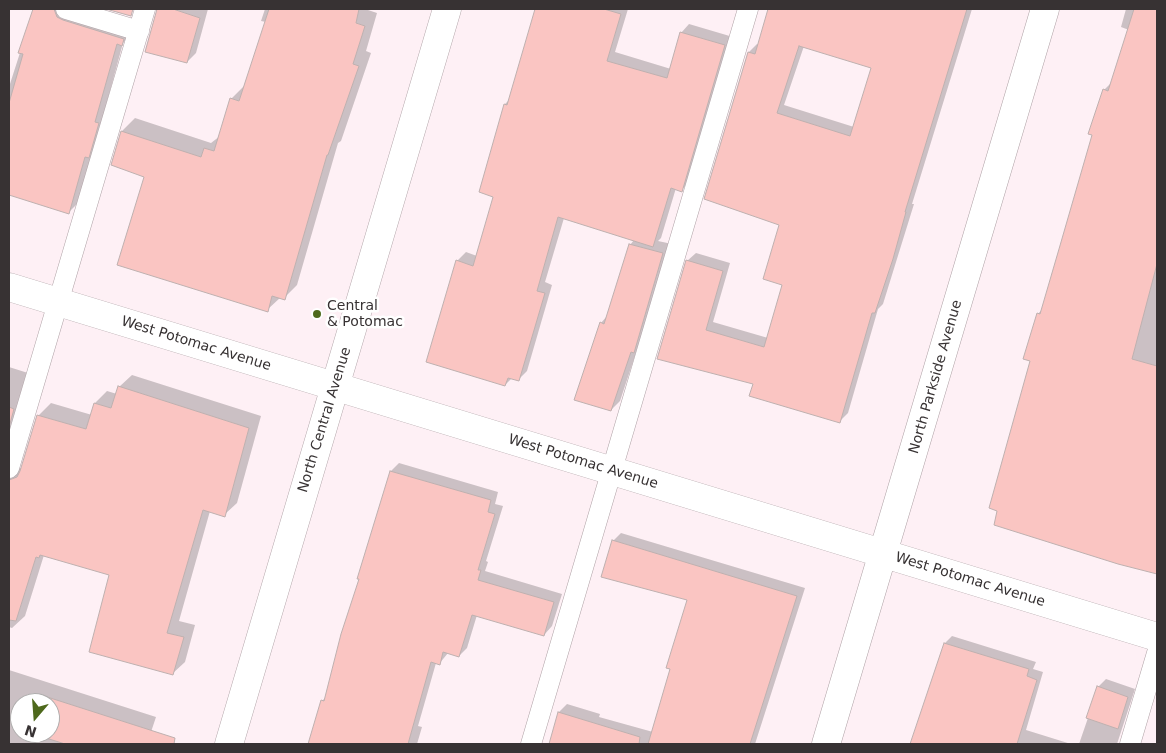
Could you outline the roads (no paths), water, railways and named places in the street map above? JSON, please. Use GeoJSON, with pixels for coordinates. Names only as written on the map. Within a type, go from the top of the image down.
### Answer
{"type":"FeatureCollection","features":[{"type":"Feature","properties":{"kind":"street","name":"North Central Avenue"},"geometry":{"type":"LineString","coordinates":[[229,744],[447,9]]}},
{"type":"Feature","properties":{"kind":"street","name":"North Parkside Avenue"},"geometry":{"type":"LineString","coordinates":[[826,744],[1044,9]]}},
{"type":"Feature","properties":{"kind":"street","name":"West Potomac Avenue"},"geometry":{"type":"LineString","coordinates":[[9,287],[1157,637]]}},
{"type":"Feature","properties":{"kind":"lane"},"geometry":{"type":"LineString","coordinates":[[66,9],[139,31]]}},
{"type":"Feature","properties":{"kind":"lane"},"geometry":{"type":"LineString","coordinates":[[9,468],[145,9]]}},
{"type":"Feature","properties":{"kind":"lane"},"geometry":{"type":"LineString","coordinates":[[531,744],[748,9]]}},
{"type":"Feature","properties":{"kind":"lane"},"geometry":{"type":"LineString","coordinates":[[1130,744],[1157,653]]}},
{"type":"Feature","properties":{"kind":"place","name":"Central & Potomac"},"geometry":{"type":"Point","coordinates":[317,314]}}]}
